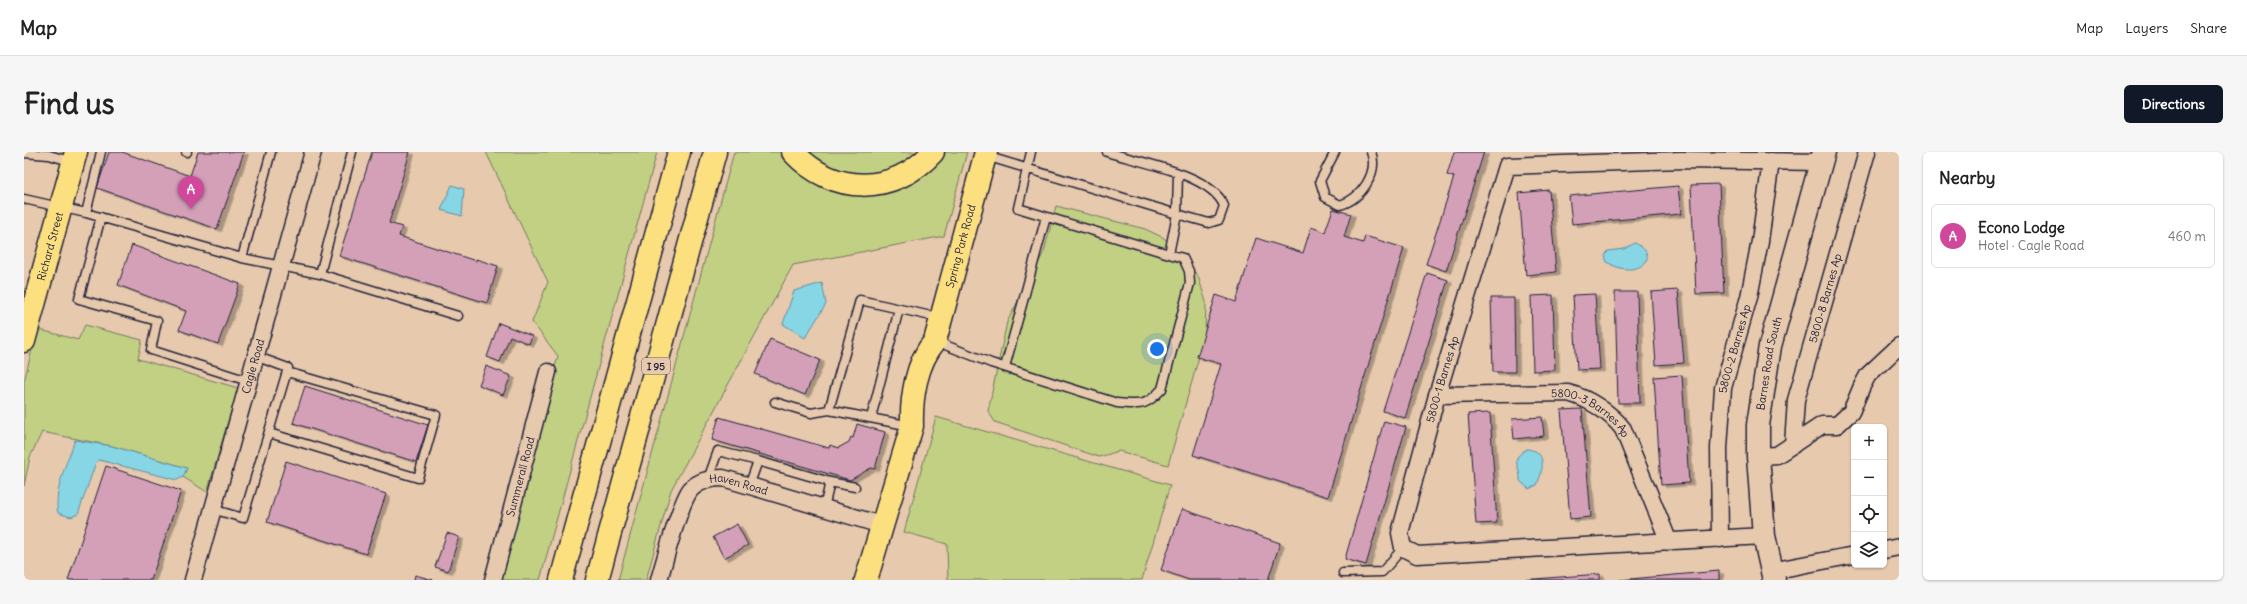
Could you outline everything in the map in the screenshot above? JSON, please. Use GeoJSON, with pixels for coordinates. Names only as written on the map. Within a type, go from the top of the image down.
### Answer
{"type":"FeatureCollection","features":[{"type":"Feature","properties":{"kind":"main road"},"geometry":{"type":"LineString","coordinates":[[561,580],[679,152]]}},
{"type":"Feature","properties":{"kind":"main road","name":"I 95"},"geometry":{"type":"LineString","coordinates":[[597,580],[715,152]]}},
{"type":"Feature","properties":{"kind":"main road"},"geometry":{"type":"LineString","coordinates":[[793,152],[805,164],[831,180],[859,185],[874,185],[897,179],[916,169],[933,152]]}},
{"type":"Feature","properties":{"kind":"main road","name":"Spring Park Road"},"geometry":{"type":"LineString","coordinates":[[866,580],[881,524],[912,426],[911,401],[926,351],[935,341],[986,154]]}},
{"type":"Feature","properties":{"kind":"main road","name":"Richard Street"},"geometry":{"type":"LineString","coordinates":[[24,341],[75,157]]}},
{"type":"Feature","properties":{"kind":"street","name":"Cagle Road"},"geometry":{"type":"LineString","coordinates":[[193,580],[312,152]]}},
{"type":"Feature","properties":{"kind":"street","name":"5800-8 Barnes Ap"},"geometry":{"type":"LineString","coordinates":[[1793,445],[1796,400],[1867,152]]}},
{"type":"Feature","properties":{"kind":"street","name":"5800-1 Barnes Ap"},"geometry":{"type":"LineString","coordinates":[[1404,548],[1400,533],[1401,526],[1437,395],[1507,166],[1681,160],[1771,161],[1822,157]]}},
{"type":"Feature","properties":{"kind":"street","name":"Barnes Road South"},"geometry":{"type":"LineString","coordinates":[[1773,575],[1764,536],[1758,456],[1758,425],[1770,346],[1822,157]]}},
{"type":"Feature","properties":{"kind":"street","name":"5800-2 Barnes Ap"},"geometry":{"type":"LineString","coordinates":[[1720,539],[1719,448],[1723,388],[1749,297],[1760,241],[1771,161]]}},
{"type":"Feature","properties":{"kind":"street"},"geometry":{"type":"LineString","coordinates":[[1758,456],[1777,455],[1822,425],[1837,424],[1851,412],[1868,375],[1899,346]]}},
{"type":"Feature","properties":{"kind":"street","name":"Summerall Road"},"geometry":{"type":"LineString","coordinates":[[493,580],[548,372]]}},
{"type":"Feature","properties":{"kind":"street","name":"5800-3 Barnes Ap"},"geometry":{"type":"LineString","coordinates":[[1437,395],[1568,393],[1584,399],[1610,416],[1623,429],[1669,542]]}},
{"type":"Feature","properties":{"kind":"street","name":"Haven Road"},"geometry":{"type":"LineString","coordinates":[[660,580],[686,496],[692,488],[708,479],[723,478],[881,524]]}},
{"type":"Feature","properties":{"kind":"street"},"geometry":{"type":"LineString","coordinates":[[1404,548],[1417,555],[1764,536]]}},
{"type":"Feature","properties":{"kind":"street"},"geometry":{"type":"LineString","coordinates":[[1887,549],[1899,547]]}},
{"type":"Feature","properties":{"kind":"street"},"geometry":{"type":"LineString","coordinates":[[1773,575],[1851,556]]}},
{"type":"Feature","properties":{"kind":"lane"},"geometry":{"type":"LineString","coordinates":[[86,213],[101,152]]}},
{"type":"Feature","properties":{"kind":"lane"},"geometry":{"type":"LineString","coordinates":[[242,258],[271,152]]}},
{"type":"Feature","properties":{"kind":"lane"},"geometry":{"type":"LineString","coordinates":[[320,274],[352,152]]}},
{"type":"Feature","properties":{"kind":"lane"},"geometry":{"type":"LineString","coordinates":[[935,341],[1005,367],[1117,403],[1135,404],[1150,402],[1162,389],[1190,283],[1189,271],[1183,258],[1018,208],[1031,152]]}},
{"type":"Feature","properties":{"kind":"lane"},"geometry":{"type":"LineString","coordinates":[[986,154],[1027,169],[1177,214],[1209,223],[1218,220],[1224,206],[1220,196],[1203,183],[1178,173],[1107,152]]}},
{"type":"Feature","properties":{"kind":"lane"},"geometry":{"type":"LineString","coordinates":[[1335,152],[1322,176],[1320,188],[1324,197],[1340,205],[1347,203],[1361,192],[1372,169],[1373,160],[1371,152]]}},
{"type":"Feature","properties":{"kind":"lane"},"geometry":{"type":"LineString","coordinates":[[24,153],[75,157]]}},
{"type":"Feature","properties":{"kind":"lane"},"geometry":{"type":"LineString","coordinates":[[1169,254],[1177,214],[1178,173]]}},
{"type":"Feature","properties":{"kind":"lane"},"geometry":{"type":"LineString","coordinates":[[24,199],[101,217],[242,258],[320,274],[458,316]]}},
{"type":"Feature","properties":{"kind":"lane"},"geometry":{"type":"LineString","coordinates":[[101,217],[79,299],[157,321],[151,350],[248,381]]}},
{"type":"Feature","properties":{"kind":"lane"},"geometry":{"type":"LineString","coordinates":[[1005,367],[1046,217]]}},
{"type":"Feature","properties":{"kind":"lane"},"geometry":{"type":"LineString","coordinates":[[829,410],[860,300],[941,318]]}},
{"type":"Feature","properties":{"kind":"lane"},"geometry":{"type":"LineString","coordinates":[[871,418],[898,309]]}},
{"type":"Feature","properties":{"kind":"lane"},"geometry":{"type":"LineString","coordinates":[[212,509],[243,518],[287,372],[288,368],[255,356]]}},
{"type":"Feature","properties":{"kind":"lane"},"geometry":{"type":"LineString","coordinates":[[269,433],[418,478],[436,415],[287,372]]}},
{"type":"Feature","properties":{"kind":"lane"},"geometry":{"type":"LineString","coordinates":[[775,402],[811,413],[829,410],[912,426]]}},
{"type":"Feature","properties":{"kind":"lane"},"geometry":{"type":"LineString","coordinates":[[708,479],[718,451],[830,482],[855,487]]}},
{"type":"Feature","properties":{"kind":"lane"},"geometry":{"type":"LineString","coordinates":[[749,486],[758,461]]}},
{"type":"Feature","properties":{"kind":"lane"},"geometry":{"type":"LineString","coordinates":[[824,508],[830,482]]}},
{"type":"Feature","properties":{"kind":"lane"},"geometry":{"type":"LineString","coordinates":[[1343,573],[1382,572],[1404,548]]}},
{"type":"Feature","properties":{"kind":"green space"},"geometry":{"type":"Polygon","coordinates":[[[486,152],[657,152],[540,580],[495,580],[558,356],[532,322],[548,282],[486,152]]]}},
{"type":"Feature","properties":{"kind":"green space"},"geometry":{"type":"Polygon","coordinates":[[[734,152],[784,152],[869,194],[941,152],[967,152],[944,236],[793,265],[671,490],[646,580],[618,580],[734,152]]]}},
{"type":"Feature","properties":{"kind":"green space"},"geometry":{"type":"Polygon","coordinates":[[[806,152],[921,152],[904,165],[893,171],[869,175],[847,172],[827,164],[806,152]]]}},
{"type":"Feature","properties":{"kind":"green space"},"geometry":{"type":"Polygon","coordinates":[[[1056,206],[1145,229],[1164,238],[1198,276],[1206,302],[1205,336],[1168,465],[1119,451],[1099,457],[995,422],[988,411],[1007,322],[1044,252],[1056,206]]]}},
{"type":"Feature","properties":{"kind":"green space"},"geometry":{"type":"Polygon","coordinates":[[[85,325],[142,340],[138,359],[238,388],[207,492],[183,477],[187,468],[112,446],[42,432],[30,457],[24,486],[24,382],[37,329],[78,340],[85,325]]]}},
{"type":"Feature","properties":{"kind":"green space"},"geometry":{"type":"Polygon","coordinates":[[[936,417],[1170,485],[1142,580],[948,580],[947,544],[904,532],[936,417]]]}},
{"type":"Feature","properties":{"kind":"water"},"geometry":{"type":"Polygon","coordinates":[[[452,185],[464,189],[462,216],[441,210],[452,185]]]}},
{"type":"Feature","properties":{"kind":"water"},"geometry":{"type":"Polygon","coordinates":[[[1635,243],[1643,249],[1647,255],[1647,260],[1643,265],[1628,269],[1618,267],[1607,262],[1605,256],[1608,251],[1624,249],[1635,243]]]}},
{"type":"Feature","properties":{"kind":"water"},"geometry":{"type":"Polygon","coordinates":[[[822,283],[826,304],[805,338],[783,324],[794,291],[822,283]]]}},
{"type":"Feature","properties":{"kind":"water"},"geometry":{"type":"Polygon","coordinates":[[[75,440],[112,446],[187,468],[183,477],[177,480],[99,460],[96,462],[78,514],[71,517],[58,513],[57,505],[59,486],[75,440]]]}},
{"type":"Feature","properties":{"kind":"water"},"geometry":{"type":"Polygon","coordinates":[[[1527,449],[1538,453],[1542,462],[1541,473],[1537,485],[1529,489],[1520,481],[1517,463],[1518,456],[1527,449]]]}},
{"type":"Feature","properties":{"kind":"building"},"geometry":{"type":"Polygon","coordinates":[[[109,152],[122,152],[190,176],[198,152],[244,152],[217,229],[97,188],[109,152]]]}},
{"type":"Feature","properties":{"kind":"building"},"geometry":{"type":"Polygon","coordinates":[[[372,152],[410,152],[389,223],[402,227],[399,236],[476,261],[476,259],[498,266],[487,303],[339,256],[372,152]]]}},
{"type":"Feature","properties":{"kind":"building"},"geometry":{"type":"Polygon","coordinates":[[[1454,152],[1484,152],[1446,271],[1426,264],[1454,177],[1447,175],[1454,152]]]}},
{"type":"Feature","properties":{"kind":"building"},"geometry":{"type":"Polygon","coordinates":[[[1719,184],[1724,293],[1696,294],[1691,185],[1719,184]]]}},
{"type":"Feature","properties":{"kind":"building"},"geometry":{"type":"Polygon","coordinates":[[[1678,186],[1681,214],[1572,224],[1569,196],[1678,186]]]}},
{"type":"Feature","properties":{"kind":"building"},"geometry":{"type":"Polygon","coordinates":[[[1549,190],[1556,272],[1526,275],[1519,193],[1549,190]]]}},
{"type":"Feature","properties":{"kind":"building"},"geometry":{"type":"Polygon","coordinates":[[[1333,209],[1351,214],[1344,237],[1363,243],[1365,236],[1404,248],[1328,497],[1193,455],[1221,364],[1197,357],[1216,295],[1236,302],[1256,238],[1303,253],[1311,227],[1325,232],[1333,209]]]}},
{"type":"Feature","properties":{"kind":"building"},"geometry":{"type":"Polygon","coordinates":[[[132,245],[240,284],[218,344],[179,330],[186,311],[118,285],[132,245]]]}},
{"type":"Feature","properties":{"kind":"building"},"geometry":{"type":"Polygon","coordinates":[[[1427,273],[1448,280],[1405,418],[1383,411],[1427,273]]]}},
{"type":"Feature","properties":{"kind":"building"},"geometry":{"type":"Polygon","coordinates":[[[1678,290],[1684,363],[1656,365],[1651,292],[1678,290]]]}},
{"type":"Feature","properties":{"kind":"building"},"geometry":{"type":"Polygon","coordinates":[[[1615,292],[1637,292],[1640,403],[1618,403],[1615,292]]]}},
{"type":"Feature","properties":{"kind":"building"},"geometry":{"type":"Polygon","coordinates":[[[1595,294],[1600,369],[1577,370],[1573,295],[1595,294]]]}},
{"type":"Feature","properties":{"kind":"building"},"geometry":{"type":"Polygon","coordinates":[[[1553,295],[1555,370],[1533,371],[1531,296],[1553,295]]]}},
{"type":"Feature","properties":{"kind":"building"},"geometry":{"type":"Polygon","coordinates":[[[1491,298],[1514,298],[1515,372],[1493,372],[1491,298]]]}},
{"type":"Feature","properties":{"kind":"building"},"geometry":{"type":"Polygon","coordinates":[[[499,323],[532,336],[529,344],[510,336],[500,362],[487,357],[499,323]]]}},
{"type":"Feature","properties":{"kind":"building"},"geometry":{"type":"Polygon","coordinates":[[[770,339],[820,360],[805,395],[755,374],[770,339]]]}},
{"type":"Feature","properties":{"kind":"building"},"geometry":{"type":"Polygon","coordinates":[[[486,366],[511,376],[503,395],[479,385],[486,366]]]}},
{"type":"Feature","properties":{"kind":"building"},"geometry":{"type":"Polygon","coordinates":[[[1682,375],[1689,483],[1661,485],[1654,377],[1682,375]]]}},
{"type":"Feature","properties":{"kind":"building"},"geometry":{"type":"Polygon","coordinates":[[[305,386],[428,425],[416,462],[293,423],[305,386]]]}},
{"type":"Feature","properties":{"kind":"building"},"geometry":{"type":"Polygon","coordinates":[[[1582,409],[1591,517],[1570,519],[1561,410],[1582,409]]]}},
{"type":"Feature","properties":{"kind":"building"},"geometry":{"type":"Polygon","coordinates":[[[1490,413],[1497,523],[1476,524],[1468,414],[1490,413]]]}},
{"type":"Feature","properties":{"kind":"building"},"geometry":{"type":"Polygon","coordinates":[[[719,417],[829,448],[830,445],[838,448],[849,442],[851,437],[853,438],[857,424],[885,432],[875,469],[871,468],[850,480],[712,440],[719,417]]]}},
{"type":"Feature","properties":{"kind":"building"},"geometry":{"type":"Polygon","coordinates":[[[1542,417],[1544,436],[1514,439],[1512,419],[1542,417]]]}},
{"type":"Feature","properties":{"kind":"building"},"geometry":{"type":"Polygon","coordinates":[[[1384,421],[1406,427],[1366,565],[1345,559],[1384,421]]]}},
{"type":"Feature","properties":{"kind":"building"},"geometry":{"type":"Polygon","coordinates":[[[286,461],[386,494],[366,554],[267,522],[286,461]]]}},
{"type":"Feature","properties":{"kind":"building"},"geometry":{"type":"Polygon","coordinates":[[[106,466],[181,491],[151,580],[68,580],[106,466]]]}},
{"type":"Feature","properties":{"kind":"building"},"geometry":{"type":"Polygon","coordinates":[[[1182,509],[1280,543],[1268,580],[1189,580],[1161,570],[1182,509]]]}},
{"type":"Feature","properties":{"kind":"building"},"geometry":{"type":"Polygon","coordinates":[[[737,524],[748,545],[724,558],[713,537],[737,524]]]}},
{"type":"Feature","properties":{"kind":"building"},"geometry":{"type":"Polygon","coordinates":[[[447,533],[459,537],[448,571],[435,567],[447,533]]]}},
{"type":"Feature","properties":{"kind":"building"},"geometry":{"type":"Polygon","coordinates":[[[1719,571],[1719,580],[1619,580],[1719,571]]]}},
{"type":"Feature","properties":{"kind":"building"},"geometry":{"type":"Polygon","coordinates":[[[1600,574],[1600,580],[1521,580],[1600,574]]]}},
{"type":"Feature","properties":{"kind":"building"},"geometry":{"type":"Polygon","coordinates":[[[415,575],[433,580],[414,580],[415,575]]]}},
{"type":"Feature","properties":{"kind":"place","name":"Econo Lodge"},"geometry":{"type":"Point","coordinates":[191,209]}}]}
